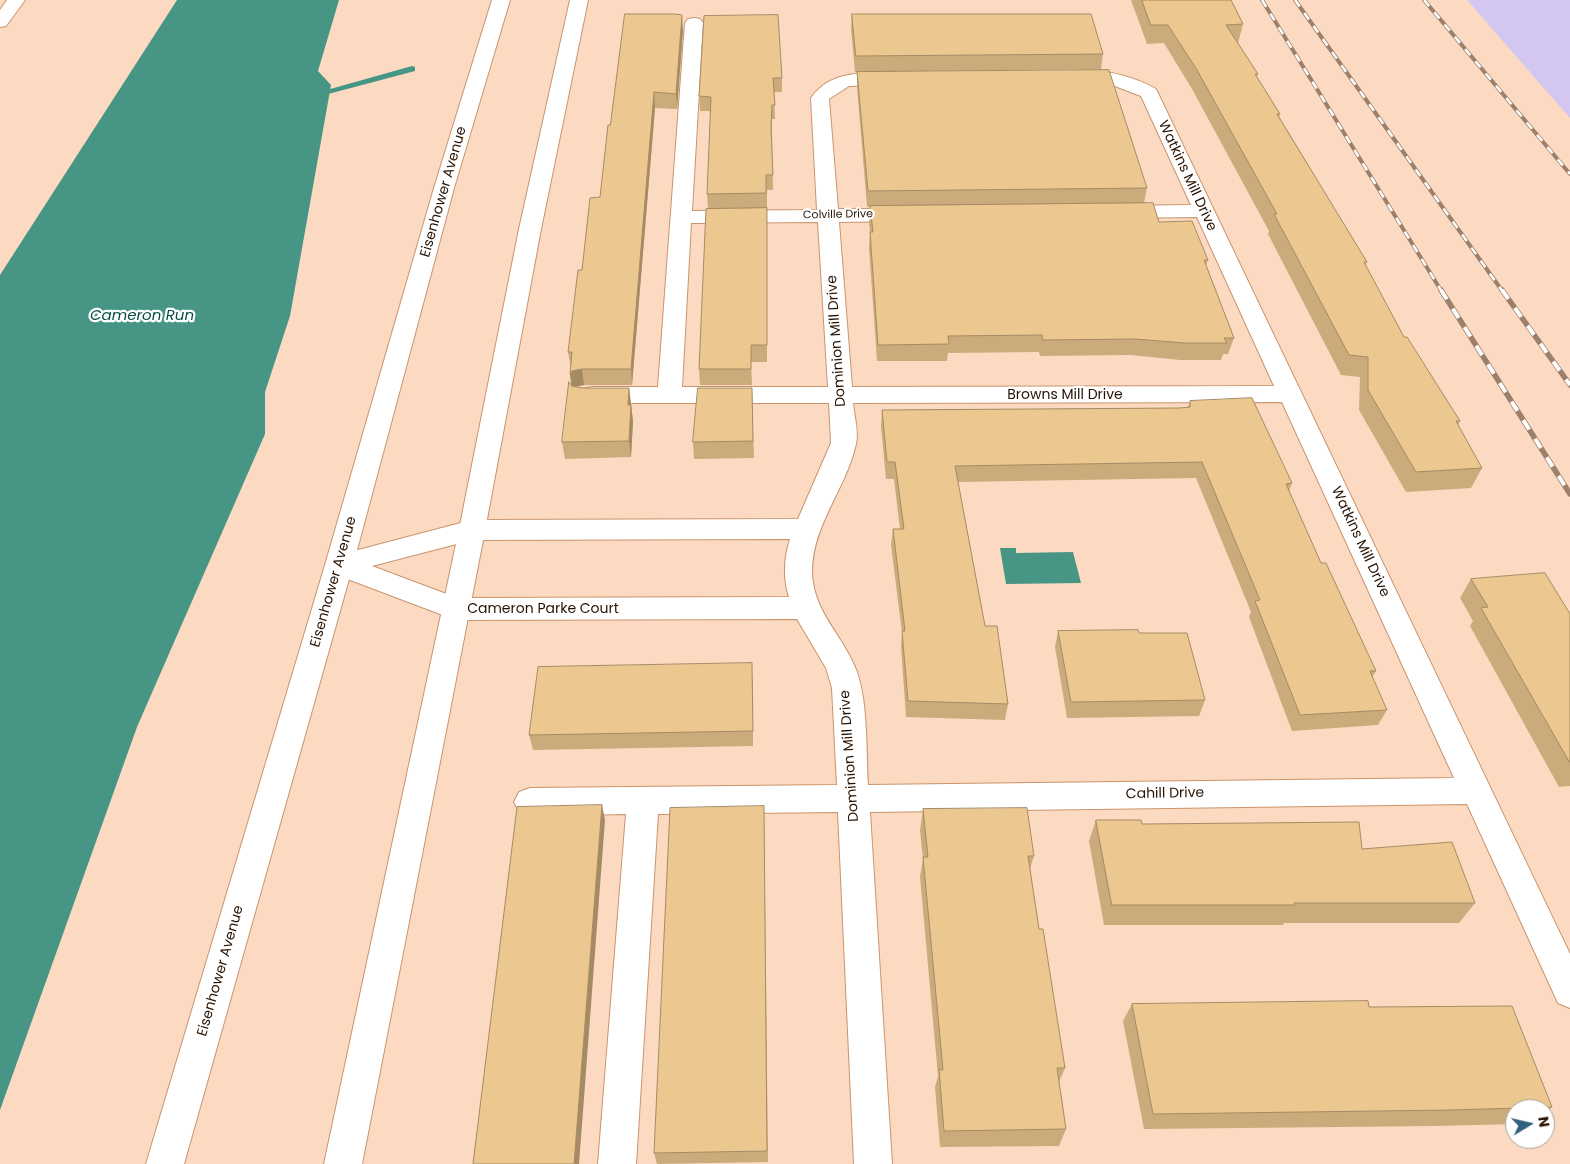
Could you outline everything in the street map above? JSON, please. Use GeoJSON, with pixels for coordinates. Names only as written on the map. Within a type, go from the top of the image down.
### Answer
{"type":"FeatureCollection","features":[{"type":"Feature","properties":{"kind":"main road"},"geometry":{"type":"LineString","coordinates":[[0,22],[16,0]]}},
{"type":"Feature","properties":{"kind":"main road","name":"Eisenhower Avenue"},"geometry":{"type":"LineString","coordinates":[[165,1164],[339,565],[444,188],[501,0]]}},
{"type":"Feature","properties":{"kind":"main road"},"geometry":{"type":"LineString","coordinates":[[342,1164],[472,530],[530,229],[579,0]]}},
{"type":"Feature","properties":{"kind":"main road"},"geometry":{"type":"LineString","coordinates":[[669,395],[694,23]]}},
{"type":"Feature","properties":{"kind":"main road","name":"Watkins Mill Drive"},"geometry":{"type":"LineString","coordinates":[[1054,77],[1102,77],[1122,80],[1138,86],[1149,93],[1570,991]]}},
{"type":"Feature","properties":{"kind":"main road","name":"Dominion Mill Drive"},"geometry":{"type":"LineString","coordinates":[[873,1164],[847,688],[840,667],[813,626],[806,608],[799,570],[799,550],[805,529],[828,484],[844,443],[820,98],[826,90],[840,82],[859,79],[917,78]]}},
{"type":"Feature","properties":{"kind":"main road"},"geometry":{"type":"LineString","coordinates":[[1095,212],[1204,211]]}},
{"type":"Feature","properties":{"kind":"main road","name":"Colville Drive"},"geometry":{"type":"LineString","coordinates":[[681,217],[926,214]]}},
{"type":"Feature","properties":{"kind":"main road","name":"Browns Mill Drive"},"geometry":{"type":"LineString","coordinates":[[584,395],[1290,394]]}},
{"type":"Feature","properties":{"kind":"main road"},"geometry":{"type":"LineString","coordinates":[[339,565],[472,530],[805,529]]}},
{"type":"Feature","properties":{"kind":"main road","name":"Cameron Parke Court"},"geometry":{"type":"LineString","coordinates":[[339,565],[456,609],[806,608]]}},
{"type":"Feature","properties":{"kind":"main road","name":"Cahill Drive"},"geometry":{"type":"LineString","coordinates":[[530,802],[1476,791]]}},
{"type":"Feature","properties":{"kind":"main road"},"geometry":{"type":"LineString","coordinates":[[617,1164],[643,800]]}},
{"type":"Feature","properties":{"kind":"shaded area"},"geometry":{"type":"Polygon","coordinates":[[[1467,0],[1570,0],[1570,118],[1467,0]]]}},
{"type":"Feature","properties":{"kind":"water","name":"Cameron Run"},"geometry":{"type":"Polygon","coordinates":[[[177,0],[339,0],[318,71],[331,85],[290,316],[265,392],[265,434],[137,727],[0,1110],[0,275],[177,0]]]}},
{"type":"Feature","properties":{"kind":"water"},"geometry":{"type":"Polygon","coordinates":[[[1000,548],[1016,548],[1016,553],[1073,552],[1081,583],[1006,584],[1000,548]]]}},
{"type":"Feature","properties":{"kind":"building"},"geometry":{"type":"Polygon","coordinates":[[[1142,0],[1231,0],[1243,24],[1226,25],[1258,74],[1255,74],[1280,114],[1277,114],[1367,262],[1364,262],[1404,337],[1407,337],[1460,421],[1456,421],[1482,468],[1416,472],[1368,390],[1368,357],[1349,355],[1274,214],[1277,214],[1197,70],[1168,25],[1151,25],[1142,0]]]}},
{"type":"Feature","properties":{"kind":"building"},"geometry":{"type":"Polygon","coordinates":[[[625,14],[682,15],[676,94],[654,92],[631,369],[582,369],[572,371],[570,374],[572,352],[568,352],[578,270],[582,270],[590,198],[600,197],[608,125],[610,125],[625,14]]]}},
{"type":"Feature","properties":{"kind":"building"},"geometry":{"type":"Polygon","coordinates":[[[852,14],[1091,14],[1103,54],[856,56],[852,14]]]}},
{"type":"Feature","properties":{"kind":"building"},"geometry":{"type":"Polygon","coordinates":[[[778,15],[782,78],[773,78],[775,105],[772,105],[771,128],[773,175],[766,175],[766,193],[707,194],[711,97],[699,96],[704,16],[778,15]]]}},
{"type":"Feature","properties":{"kind":"building"},"geometry":{"type":"Polygon","coordinates":[[[1109,70],[1147,188],[868,191],[857,72],[1109,70]]]}},
{"type":"Feature","properties":{"kind":"building"},"geometry":{"type":"Polygon","coordinates":[[[1153,203],[1159,222],[1192,221],[1208,260],[1204,260],[1234,338],[1224,338],[1227,343],[1185,343],[1135,339],[1043,340],[1042,335],[948,336],[949,344],[878,345],[870,232],[873,232],[870,206],[1153,203]]]}},
{"type":"Feature","properties":{"kind":"building"},"geometry":{"type":"Polygon","coordinates":[[[767,208],[767,345],[751,345],[751,369],[699,369],[706,209],[767,208]]]}},
{"type":"Feature","properties":{"kind":"building"},"geometry":{"type":"Polygon","coordinates":[[[569,382],[572,386],[582,388],[629,388],[628,405],[631,405],[629,441],[562,442],[569,382]]]}},
{"type":"Feature","properties":{"kind":"building"},"geometry":{"type":"Polygon","coordinates":[[[698,388],[752,388],[753,441],[693,442],[698,388]]]}},
{"type":"Feature","properties":{"kind":"building"},"geometry":{"type":"Polygon","coordinates":[[[1252,398],[1292,483],[1286,484],[1321,563],[1326,563],[1376,671],[1370,671],[1387,710],[1300,715],[1255,601],[1260,600],[1202,462],[955,466],[985,626],[997,626],[1008,704],[908,701],[902,631],[905,631],[893,529],[904,529],[895,462],[887,462],[882,410],[1180,408],[1190,407],[1190,401],[1252,398]]]}},
{"type":"Feature","properties":{"kind":"building"},"geometry":{"type":"Polygon","coordinates":[[[1545,573],[1570,614],[1570,763],[1481,608],[1488,607],[1471,579],[1545,573]]]}},
{"type":"Feature","properties":{"kind":"building"},"geometry":{"type":"Polygon","coordinates":[[[1138,630],[1139,633],[1187,633],[1205,700],[1071,702],[1058,631],[1138,630]]]}},
{"type":"Feature","properties":{"kind":"building"},"geometry":{"type":"Polygon","coordinates":[[[752,663],[753,731],[529,735],[538,667],[752,663]]]}},
{"type":"Feature","properties":{"kind":"building"},"geometry":{"type":"Polygon","coordinates":[[[602,805],[574,1164],[473,1164],[517,807],[602,805]]]}},
{"type":"Feature","properties":{"kind":"building"},"geometry":{"type":"Polygon","coordinates":[[[764,806],[767,1151],[654,1153],[670,808],[764,806]]]}},
{"type":"Feature","properties":{"kind":"building"},"geometry":{"type":"Polygon","coordinates":[[[1027,808],[1034,856],[1028,856],[1039,929],[1043,929],[1065,1068],[1057,1068],[1066,1129],[944,1131],[939,1069],[943,1070],[923,857],[928,857],[923,809],[1027,808]]]}},
{"type":"Feature","properties":{"kind":"building"},"geometry":{"type":"Polygon","coordinates":[[[1096,820],[1141,820],[1142,824],[1359,822],[1362,849],[1452,842],[1475,903],[1112,905],[1096,820]]]}},
{"type":"Feature","properties":{"kind":"building"},"geometry":{"type":"Polygon","coordinates":[[[1368,1001],[1369,1007],[1512,1006],[1549,1099],[1505,1099],[1505,1108],[1153,1114],[1132,1004],[1368,1001]]]}},
{"type":"Feature","properties":{"kind":"waterway"},"geometry":{"type":"LineString","coordinates":[[313,95],[412,69]]}},
{"type":"Feature","properties":{"kind":"railway"},"geometry":{"type":"LineString","coordinates":[[1262,0],[1442,292]]}},
{"type":"Feature","properties":{"kind":"railway"},"geometry":{"type":"LineString","coordinates":[[1295,0],[1503,292]]}},
{"type":"Feature","properties":{"kind":"railway"},"geometry":{"type":"LineString","coordinates":[[1424,0],[1570,174]]}},
{"type":"Feature","properties":{"kind":"railway"},"geometry":{"type":"LineString","coordinates":[[1441,290],[1570,494]]}},
{"type":"Feature","properties":{"kind":"railway"},"geometry":{"type":"LineString","coordinates":[[1502,290],[1570,385]]}}]}
